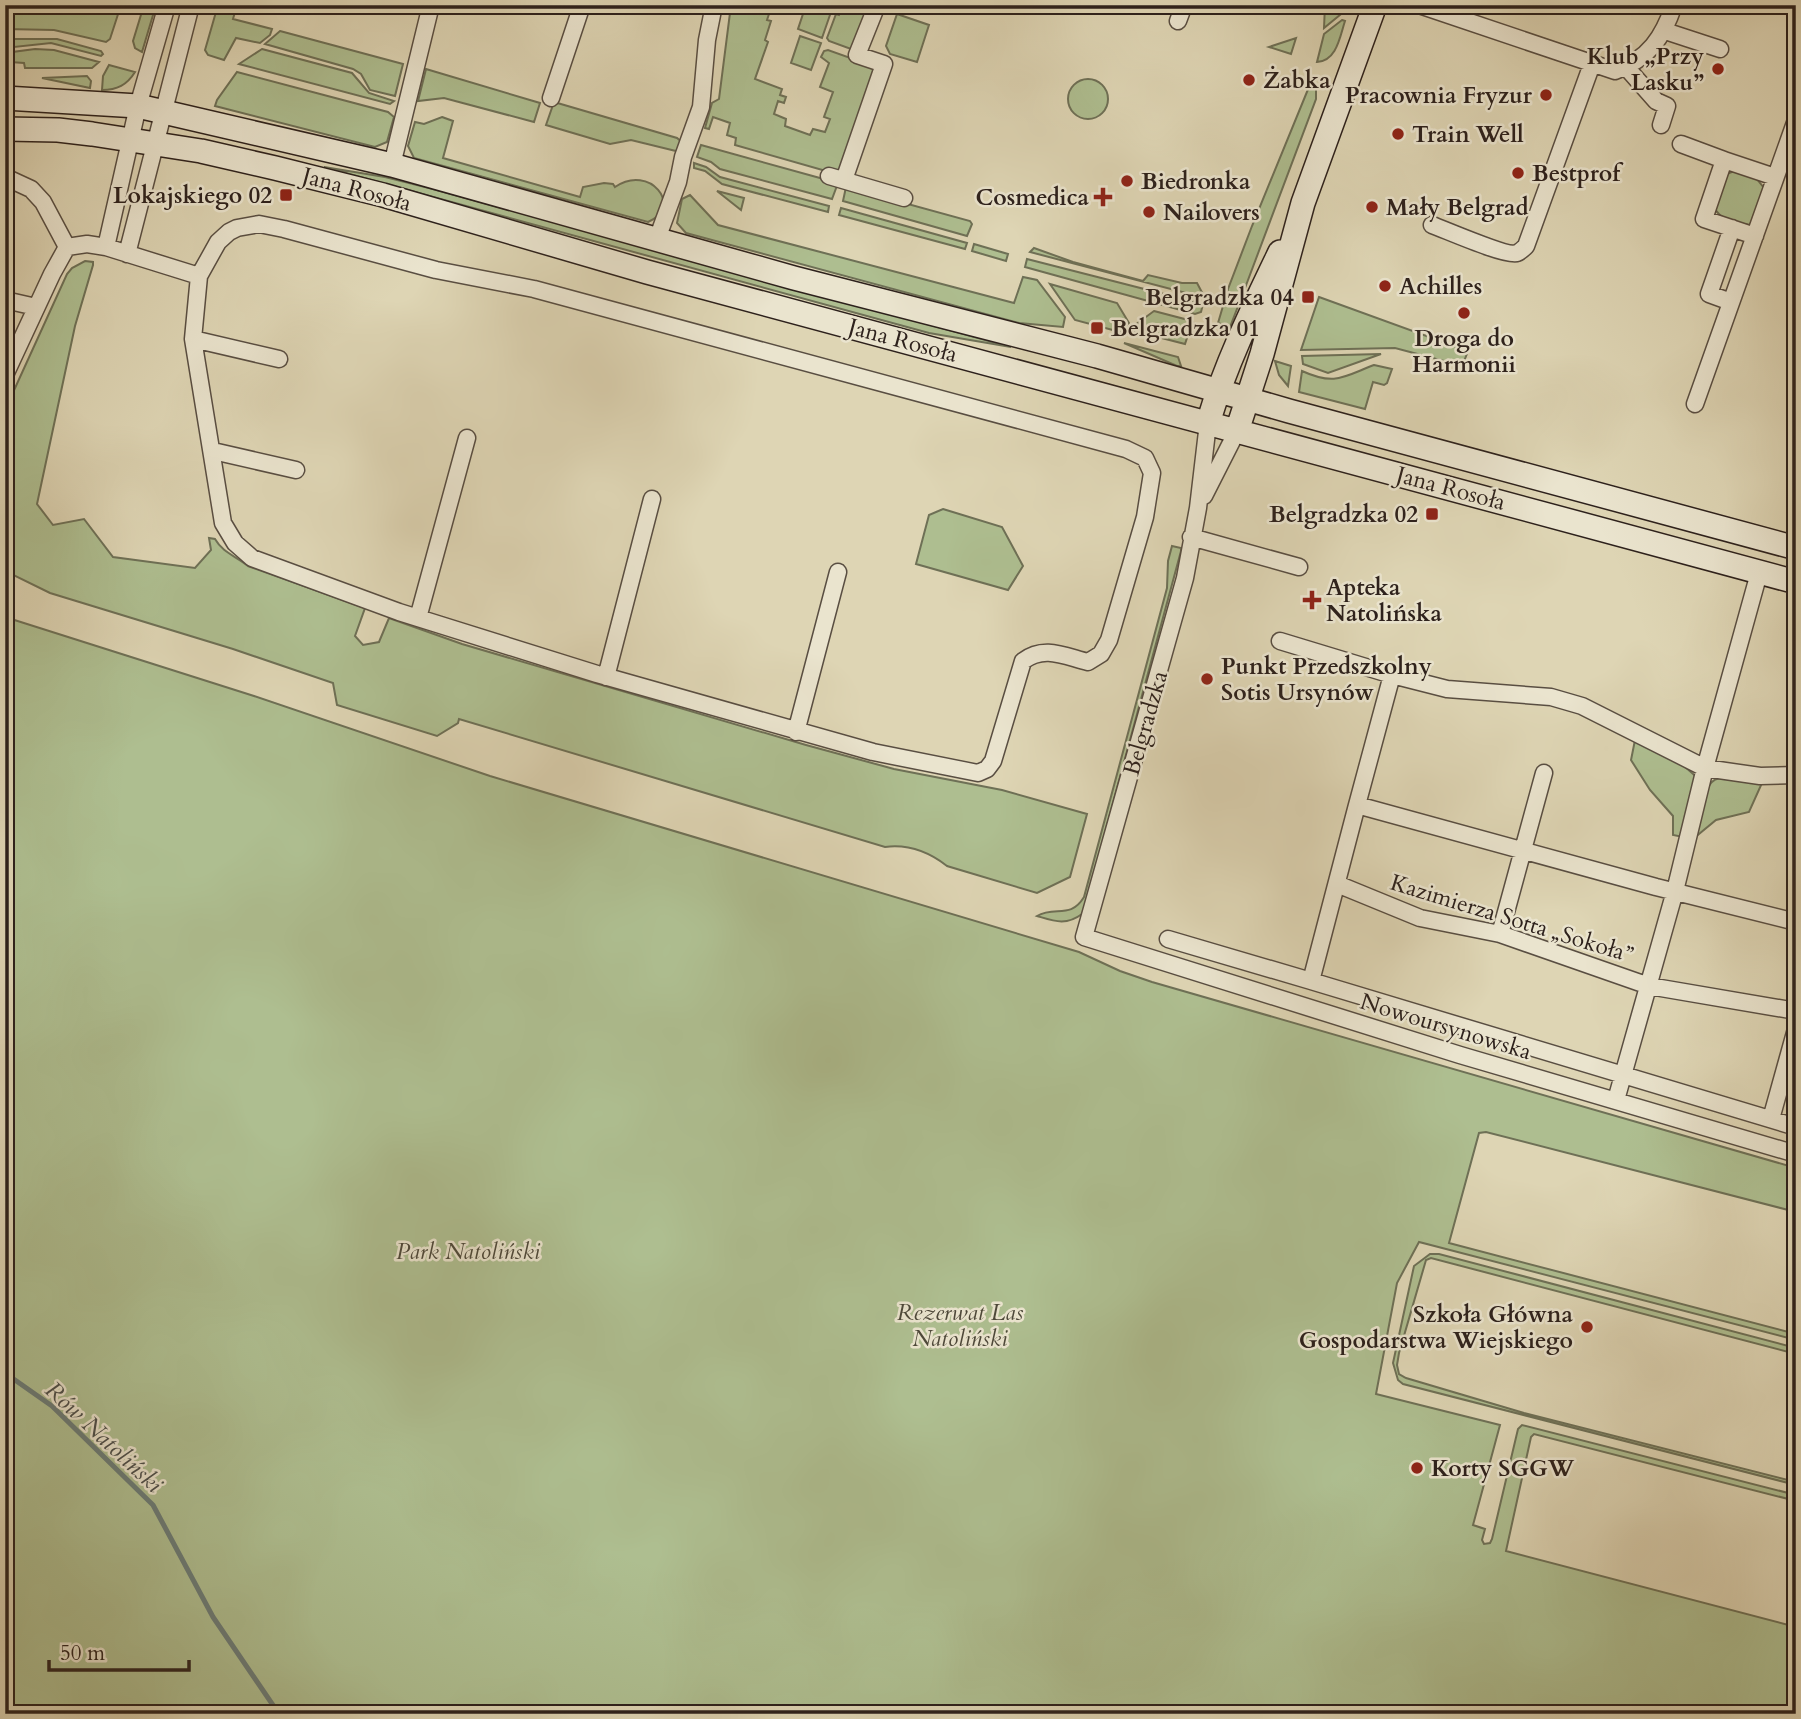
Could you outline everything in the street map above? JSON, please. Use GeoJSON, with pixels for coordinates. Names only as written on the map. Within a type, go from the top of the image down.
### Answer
{"type":"FeatureCollection","features":[{"type":"Feature","properties":{"kind":"street"},"geometry":{"type":"LineString","coordinates":[[106,247],[138,106],[167,5]]}},
{"type":"Feature","properties":{"kind":"street"},"geometry":{"type":"LineString","coordinates":[[127,254],[191,5]]}},
{"type":"Feature","properties":{"kind":"street"},"geometry":{"type":"LineString","coordinates":[[392,165],[431,5]]}},
{"type":"Feature","properties":{"kind":"street"},"geometry":{"type":"LineString","coordinates":[[551,98],[582,5]]}},
{"type":"Feature","properties":{"kind":"street"},"geometry":{"type":"LineString","coordinates":[[657,239],[701,107],[707,40],[714,5]]}},
{"type":"Feature","properties":{"kind":"street"},"geometry":{"type":"LineString","coordinates":[[877,5],[857,55],[884,64],[836,178],[904,198]]}},
{"type":"Feature","properties":{"kind":"street","name":"Belgradzka"},"geometry":{"type":"LineString","coordinates":[[1198,508],[1237,430],[1249,399],[1303,203],[1375,5]]}},
{"type":"Feature","properties":{"kind":"street"},"geometry":{"type":"LineString","coordinates":[[1419,5],[1615,71],[1626,67],[1655,45],[1665,31],[1674,5]]}},
{"type":"Feature","properties":{"kind":"street"},"geometry":{"type":"LineString","coordinates":[[1665,31],[1720,50]]}},
{"type":"Feature","properties":{"kind":"street"},"geometry":{"type":"LineString","coordinates":[[1432,225],[1499,250],[1520,253],[1526,246],[1592,64]]}},
{"type":"Feature","properties":{"kind":"street"},"geometry":{"type":"LineString","coordinates":[[1626,67],[1656,101],[1667,106],[1661,125]]}},
{"type":"Feature","properties":{"kind":"street","name":"Jana Rosoła"},"geometry":{"type":"LineString","coordinates":[[5,98],[138,106],[392,165],[794,278],[1097,356],[1796,548]]}},
{"type":"Feature","properties":{"kind":"street"},"geometry":{"type":"LineString","coordinates":[[1695,404],[1796,120]]}},
{"type":"Feature","properties":{"kind":"street","name":"Jana Rosoła"},"geometry":{"type":"LineString","coordinates":[[5,129],[58,130],[201,151],[383,195],[647,272],[1796,582]]}},
{"type":"Feature","properties":{"kind":"street"},"geometry":{"type":"LineString","coordinates":[[1681,144],[1775,177]]}},
{"type":"Feature","properties":{"kind":"street"},"geometry":{"type":"LineString","coordinates":[[1724,160],[1704,219],[1755,236]]}},
{"type":"Feature","properties":{"kind":"street"},"geometry":{"type":"LineString","coordinates":[[5,177],[31,189],[43,202],[66,247]]}},
{"type":"Feature","properties":{"kind":"street","name":"Belgradzka"},"geometry":{"type":"LineString","coordinates":[[1084,937],[1185,578],[1198,508],[1208,423],[1240,336],[1303,203]]}},
{"type":"Feature","properties":{"kind":"street"},"geometry":{"type":"LineString","coordinates":[[259,225],[284,229],[436,270],[534,289],[1113,446],[1144,458],[1153,473],[1145,517],[1109,640],[1101,654],[1087,662],[1043,651],[1033,653],[1023,661],[993,761],[987,769],[978,773],[873,752],[606,677],[418,618],[252,558],[235,543],[223,523],[193,339],[199,276],[218,242],[229,232],[259,225]]}},
{"type":"Feature","properties":{"kind":"street"},"geometry":{"type":"LineString","coordinates":[[1731,302],[1709,294],[1732,228]]}},
{"type":"Feature","properties":{"kind":"street"},"geometry":{"type":"LineString","coordinates":[[66,247],[87,244],[106,247],[199,276]]}},
{"type":"Feature","properties":{"kind":"street"},"geometry":{"type":"LineString","coordinates":[[5,375],[66,247]]}},
{"type":"Feature","properties":{"kind":"street"},"geometry":{"type":"LineString","coordinates":[[5,300],[36,307]]}},
{"type":"Feature","properties":{"kind":"street"},"geometry":{"type":"LineString","coordinates":[[193,339],[279,359]]}},
{"type":"Feature","properties":{"kind":"street"},"geometry":{"type":"LineString","coordinates":[[418,618],[467,438]]}},
{"type":"Feature","properties":{"kind":"street"},"geometry":{"type":"LineString","coordinates":[[213,451],[296,470]]}},
{"type":"Feature","properties":{"kind":"street"},"geometry":{"type":"LineString","coordinates":[[606,677],[652,499]]}},
{"type":"Feature","properties":{"kind":"street"},"geometry":{"type":"LineString","coordinates":[[1191,537],[1300,567]]}},
{"type":"Feature","properties":{"kind":"street"},"geometry":{"type":"LineString","coordinates":[[796,732],[838,572]]}},
{"type":"Feature","properties":{"kind":"street"},"geometry":{"type":"LineString","coordinates":[[1616,1100],[1675,891],[1705,768],[1759,573]]}},
{"type":"Feature","properties":{"kind":"street"},"geometry":{"type":"LineString","coordinates":[[1280,641],[1447,689],[1562,700],[1582,706],[1705,768],[1759,776],[1796,775]]}},
{"type":"Feature","properties":{"kind":"street"},"geometry":{"type":"LineString","coordinates":[[1311,981],[1392,675]]}},
{"type":"Feature","properties":{"kind":"street"},"geometry":{"type":"LineString","coordinates":[[1500,934],[1544,773]]}},
{"type":"Feature","properties":{"kind":"street"},"geometry":{"type":"LineString","coordinates":[[1357,805],[1796,922]]}},
{"type":"Feature","properties":{"kind":"street","name":"Kazimierza Sotta „Sokoła”"},"geometry":{"type":"LineString","coordinates":[[1337,884],[1420,918],[1500,934],[1649,986],[1796,1012]]}},
{"type":"Feature","properties":{"kind":"street","name":"Nowoursynowska"},"geometry":{"type":"LineString","coordinates":[[1084,937],[1460,1055],[1796,1154]]}},
{"type":"Feature","properties":{"kind":"street"},"geometry":{"type":"LineString","coordinates":[[1168,939],[1796,1127]]}},
{"type":"Feature","properties":{"kind":"street"},"geometry":{"type":"LineString","coordinates":[[1770,1119],[1796,1029]]}},
{"type":"Feature","properties":{"kind":"green space"},"geometry":{"type":"Polygon","coordinates":[[[5,5],[121,5],[110,39],[106,42],[54,30],[5,29],[5,5]]]}},
{"type":"Feature","properties":{"kind":"green space"},"geometry":{"type":"Polygon","coordinates":[[[144,5],[156,5],[142,52],[135,48],[133,41],[144,5]]]}},
{"type":"Feature","properties":{"kind":"green space"},"geometry":{"type":"Polygon","coordinates":[[[218,5],[237,5],[233,19],[272,29],[270,35],[260,43],[236,38],[224,60],[208,55],[205,50],[218,5]]]}},
{"type":"Feature","properties":{"kind":"green space"},"geometry":{"type":"Polygon","coordinates":[[[731,5],[772,5],[767,20],[771,21],[765,40],[768,42],[755,79],[782,89],[780,95],[786,97],[784,103],[778,101],[774,114],[786,119],[785,126],[810,135],[813,129],[825,132],[830,119],[824,117],[833,92],[820,87],[829,63],[821,57],[824,51],[828,50],[875,69],[840,175],[735,145],[736,138],[727,135],[730,123],[713,117],[709,129],[705,128],[712,103],[719,99],[731,5]]]}},
{"type":"Feature","properties":{"kind":"green space"},"geometry":{"type":"Polygon","coordinates":[[[806,5],[831,12],[822,38],[798,29],[806,5]]]}},
{"type":"Feature","properties":{"kind":"green space"},"geometry":{"type":"Polygon","coordinates":[[[843,5],[870,5],[851,49],[827,38],[836,14],[839,15],[843,5]]]}},
{"type":"Feature","properties":{"kind":"green space"},"geometry":{"type":"Polygon","coordinates":[[[1325,5],[1347,5],[1346,10],[1324,28],[1325,5]]]}},
{"type":"Feature","properties":{"kind":"green space"},"geometry":{"type":"Polygon","coordinates":[[[897,14],[929,25],[917,62],[890,54],[886,46],[897,14]]]}},
{"type":"Feature","properties":{"kind":"green space"},"geometry":{"type":"Polygon","coordinates":[[[1342,20],[1345,21],[1333,53],[1324,61],[1317,62],[1324,34],[1342,20]]]}},
{"type":"Feature","properties":{"kind":"green space"},"geometry":{"type":"Polygon","coordinates":[[[280,31],[403,64],[395,96],[370,90],[361,74],[353,69],[265,44],[280,31]]]}},
{"type":"Feature","properties":{"kind":"green space"},"geometry":{"type":"Polygon","coordinates":[[[800,36],[821,43],[811,70],[791,63],[800,36]]]}},
{"type":"Feature","properties":{"kind":"green space"},"geometry":{"type":"Polygon","coordinates":[[[1296,38],[1291,54],[1269,47],[1296,38]]]}},
{"type":"Feature","properties":{"kind":"green space"},"geometry":{"type":"Polygon","coordinates":[[[5,39],[57,39],[101,51],[103,54],[101,56],[51,43],[5,48],[5,39]]]}},
{"type":"Feature","properties":{"kind":"green space"},"geometry":{"type":"Polygon","coordinates":[[[35,49],[54,50],[99,62],[92,68],[25,68],[24,63],[10,62],[9,67],[5,66],[5,53],[35,49]]]}},
{"type":"Feature","properties":{"kind":"green space"},"geometry":{"type":"Polygon","coordinates":[[[262,49],[352,73],[369,93],[394,101],[390,104],[239,64],[262,49]]]}},
{"type":"Feature","properties":{"kind":"green space"},"geometry":{"type":"Polygon","coordinates":[[[109,65],[135,72],[121,86],[102,90],[103,76],[109,65]]]}},
{"type":"Feature","properties":{"kind":"green space"},"geometry":{"type":"Polygon","coordinates":[[[426,69],[540,103],[534,122],[444,98],[418,101],[426,69]]]}},
{"type":"Feature","properties":{"kind":"green space"},"geometry":{"type":"Polygon","coordinates":[[[237,72],[388,112],[394,117],[387,142],[375,147],[215,106],[237,72]]]}},
{"type":"Feature","properties":{"kind":"green space"},"geometry":{"type":"Polygon","coordinates":[[[87,76],[91,81],[90,88],[42,78],[87,76]]]}},
{"type":"Feature","properties":{"kind":"green space"},"geometry":{"type":"Polygon","coordinates":[[[1088,79],[1102,85],[1108,99],[1102,113],[1088,119],[1074,113],[1068,99],[1074,85],[1088,79]]]}},
{"type":"Feature","properties":{"kind":"green space"},"geometry":{"type":"Polygon","coordinates":[[[1311,82],[1316,88],[1316,99],[1242,296],[1230,327],[1218,323],[1252,226],[1311,82]]]}},
{"type":"Feature","properties":{"kind":"green space"},"geometry":{"type":"Polygon","coordinates":[[[554,102],[677,138],[683,143],[680,152],[631,140],[610,144],[546,125],[554,102]]]}},
{"type":"Feature","properties":{"kind":"green space"},"geometry":{"type":"Polygon","coordinates":[[[442,117],[453,121],[443,158],[580,197],[583,187],[604,183],[613,184],[615,187],[628,181],[640,180],[658,190],[663,198],[663,207],[658,215],[648,222],[414,158],[408,146],[415,122],[424,124],[442,117]]]}},
{"type":"Feature","properties":{"kind":"green space"},"geometry":{"type":"Polygon","coordinates":[[[701,145],[838,183],[832,199],[720,169],[697,157],[701,145]]]}},
{"type":"Feature","properties":{"kind":"green space"},"geometry":{"type":"Polygon","coordinates":[[[694,163],[706,167],[720,177],[829,206],[828,212],[722,184],[705,171],[694,168],[694,163]]]}},
{"type":"Feature","properties":{"kind":"green space"},"geometry":{"type":"Polygon","coordinates":[[[324,167],[385,177],[429,188],[1011,347],[929,333],[324,167]]]}},
{"type":"Feature","properties":{"kind":"green space"},"geometry":{"type":"Polygon","coordinates":[[[1734,171],[1756,178],[1764,188],[1750,225],[1725,218],[1714,207],[1727,174],[1734,171]]]}},
{"type":"Feature","properties":{"kind":"green space"},"geometry":{"type":"Polygon","coordinates":[[[846,187],[970,221],[972,224],[967,236],[843,201],[846,187]]]}},
{"type":"Feature","properties":{"kind":"green space"},"geometry":{"type":"Polygon","coordinates":[[[717,191],[744,198],[741,210],[717,191]]]}},
{"type":"Feature","properties":{"kind":"green space"},"geometry":{"type":"Polygon","coordinates":[[[690,195],[718,225],[1014,303],[1023,277],[1037,280],[1065,317],[1063,327],[1019,323],[686,233],[677,223],[682,199],[690,195]]]}},
{"type":"Feature","properties":{"kind":"green space"},"geometry":{"type":"Polygon","coordinates":[[[841,208],[967,243],[965,249],[839,215],[841,208]]]}},
{"type":"Feature","properties":{"kind":"green space"},"geometry":{"type":"Polygon","coordinates":[[[974,244],[1008,254],[1006,261],[972,251],[974,244]]]}},
{"type":"Feature","properties":{"kind":"green space"},"geometry":{"type":"Polygon","coordinates":[[[1034,248],[1143,281],[1148,275],[1182,283],[1197,283],[1205,298],[1030,252],[1034,248]]]}},
{"type":"Feature","properties":{"kind":"green space"},"geometry":{"type":"Polygon","coordinates":[[[1027,259],[1203,304],[1201,312],[1195,314],[1025,267],[1027,259]]]}},
{"type":"Feature","properties":{"kind":"green space"},"geometry":{"type":"Polygon","coordinates":[[[85,261],[93,262],[93,265],[75,326],[37,504],[53,525],[84,519],[113,557],[195,568],[211,550],[209,538],[215,539],[226,551],[248,566],[365,608],[355,636],[363,645],[379,642],[389,618],[462,644],[806,745],[894,769],[1002,790],[1087,814],[1070,877],[1037,893],[947,866],[918,850],[885,847],[459,719],[458,723],[437,736],[337,705],[333,683],[50,593],[5,571],[5,410],[67,274],[85,261]]]}},
{"type":"Feature","properties":{"kind":"green space"},"geometry":{"type":"Polygon","coordinates":[[[1050,284],[1117,303],[1129,323],[1124,333],[1075,320],[1050,284]]]}},
{"type":"Feature","properties":{"kind":"green space"},"geometry":{"type":"Polygon","coordinates":[[[1319,297],[1468,351],[1463,364],[1395,348],[1301,350],[1319,297]]]}},
{"type":"Feature","properties":{"kind":"green space"},"geometry":{"type":"Polygon","coordinates":[[[1154,311],[1192,321],[1196,326],[1193,336],[1188,335],[1185,344],[1134,331],[1135,325],[1154,311]]]}},
{"type":"Feature","properties":{"kind":"green space"},"geometry":{"type":"Polygon","coordinates":[[[1124,343],[1178,357],[1181,366],[1177,366],[1124,343]]]}},
{"type":"Feature","properties":{"kind":"green space"},"geometry":{"type":"Polygon","coordinates":[[[1381,354],[1328,373],[1303,364],[1302,356],[1381,354]]]}},
{"type":"Feature","properties":{"kind":"green space"},"geometry":{"type":"Polygon","coordinates":[[[1275,361],[1291,366],[1288,386],[1279,375],[1275,361]]]}},
{"type":"Feature","properties":{"kind":"green space"},"geometry":{"type":"Polygon","coordinates":[[[1374,365],[1392,369],[1387,383],[1384,385],[1373,382],[1365,409],[1299,392],[1302,371],[1331,379],[1374,365]]]}},
{"type":"Feature","properties":{"kind":"green space"},"geometry":{"type":"Polygon","coordinates":[[[943,509],[1002,527],[1023,566],[1008,590],[916,564],[929,515],[943,509]]]}},
{"type":"Feature","properties":{"kind":"green space"},"geometry":{"type":"Polygon","coordinates":[[[1172,546],[1181,548],[1181,551],[1085,907],[1082,914],[1071,920],[1054,921],[1037,916],[1073,908],[1084,897],[1167,588],[1168,561],[1172,546]]]}},
{"type":"Feature","properties":{"kind":"green space","name":"Park Natoliński"},"geometry":{"type":"Polygon","coordinates":[[[5,617],[254,696],[490,776],[1079,952],[1152,982],[1796,1168],[1796,1212],[1486,1132],[1479,1133],[1449,1243],[1796,1334],[1796,1340],[1419,1242],[1397,1283],[1376,1394],[1500,1425],[1473,1525],[1485,1529],[1482,1540],[1484,1544],[1490,1543],[1492,1539],[1518,1429],[1522,1425],[1796,1495],[1796,1501],[1534,1434],[1531,1437],[1506,1551],[1796,1627],[1796,1714],[5,1714],[5,617]]]}},
{"type":"Feature","properties":{"kind":"green space"},"geometry":{"type":"Polygon","coordinates":[[[1635,740],[1684,766],[1708,787],[1718,778],[1725,777],[1762,783],[1749,812],[1716,820],[1693,839],[1673,835],[1673,816],[1650,790],[1631,760],[1635,740]]]}},
{"type":"Feature","properties":{"kind":"green space"},"geometry":{"type":"Polygon","coordinates":[[[1430,1254],[1439,1254],[1796,1348],[1796,1354],[1431,1258],[1426,1260],[1399,1353],[1399,1374],[1524,1413],[1796,1482],[1796,1485],[1403,1384],[1398,1380],[1393,1363],[1414,1266],[1430,1254]]]}},
{"type":"Feature","properties":{"kind":"waterway","name":"Rów Natoliński"},"geometry":{"type":"LineString","coordinates":[[5,1373],[52,1406],[153,1505],[213,1617],[279,1714]]}},
{"type":"Feature","properties":{"kind":"place","name":"Klub „Przy Lasku”"},"geometry":{"type":"Point","coordinates":[1718,69]}},
{"type":"Feature","properties":{"kind":"place","name":"Żabka"},"geometry":{"type":"Point","coordinates":[1249,80]}},
{"type":"Feature","properties":{"kind":"place","name":"Pracownia Fryzur"},"geometry":{"type":"Point","coordinates":[1546,95]}},
{"type":"Feature","properties":{"kind":"place","name":"Train Well"},"geometry":{"type":"Point","coordinates":[1398,134]}},
{"type":"Feature","properties":{"kind":"place","name":"Bestprof"},"geometry":{"type":"Point","coordinates":[1518,173]}},
{"type":"Feature","properties":{"kind":"place","name":"Biedronka"},"geometry":{"type":"Point","coordinates":[1127,181]}},
{"type":"Feature","properties":{"kind":"place","name":"Lokajskiego 02"},"geometry":{"type":"Point","coordinates":[286,195]}},
{"type":"Feature","properties":{"kind":"place","name":"Cosmedica"},"geometry":{"type":"Point","coordinates":[1103,197]}},
{"type":"Feature","properties":{"kind":"place","name":"Mały Belgrad"},"geometry":{"type":"Point","coordinates":[1372,207]}},
{"type":"Feature","properties":{"kind":"place","name":"Nailovers"},"geometry":{"type":"Point","coordinates":[1149,212]}},
{"type":"Feature","properties":{"kind":"place","name":"Achilles"},"geometry":{"type":"Point","coordinates":[1385,286]}},
{"type":"Feature","properties":{"kind":"place","name":"Belgradzka 04"},"geometry":{"type":"Point","coordinates":[1308,297]}},
{"type":"Feature","properties":{"kind":"place","name":"Droga do Harmonii"},"geometry":{"type":"Point","coordinates":[1464,313]}},
{"type":"Feature","properties":{"kind":"place","name":"Belgradzka 01"},"geometry":{"type":"Point","coordinates":[1097,328]}},
{"type":"Feature","properties":{"kind":"place","name":"Belgradzka 02"},"geometry":{"type":"Point","coordinates":[1432,514]}},
{"type":"Feature","properties":{"kind":"place","name":"Apteka Natolińska"},"geometry":{"type":"Point","coordinates":[1312,600]}},
{"type":"Feature","properties":{"kind":"place","name":"Punkt Przedszkolny Sotis Ursynów"},"geometry":{"type":"Point","coordinates":[1207,679]}},
{"type":"Feature","properties":{"kind":"place","name":"Szkoła Główna Gospodarstwa Wiejskiego"},"geometry":{"type":"Point","coordinates":[1587,1327]}},
{"type":"Feature","properties":{"kind":"place","name":"Korty SGGW"},"geometry":{"type":"Point","coordinates":[1417,1468]}},
{"type":"Feature","properties":{"kind":"park label","name":"Rezerwat Las Natoliński"},"geometry":{"type":"Point","coordinates":[960,1325]}}]}
